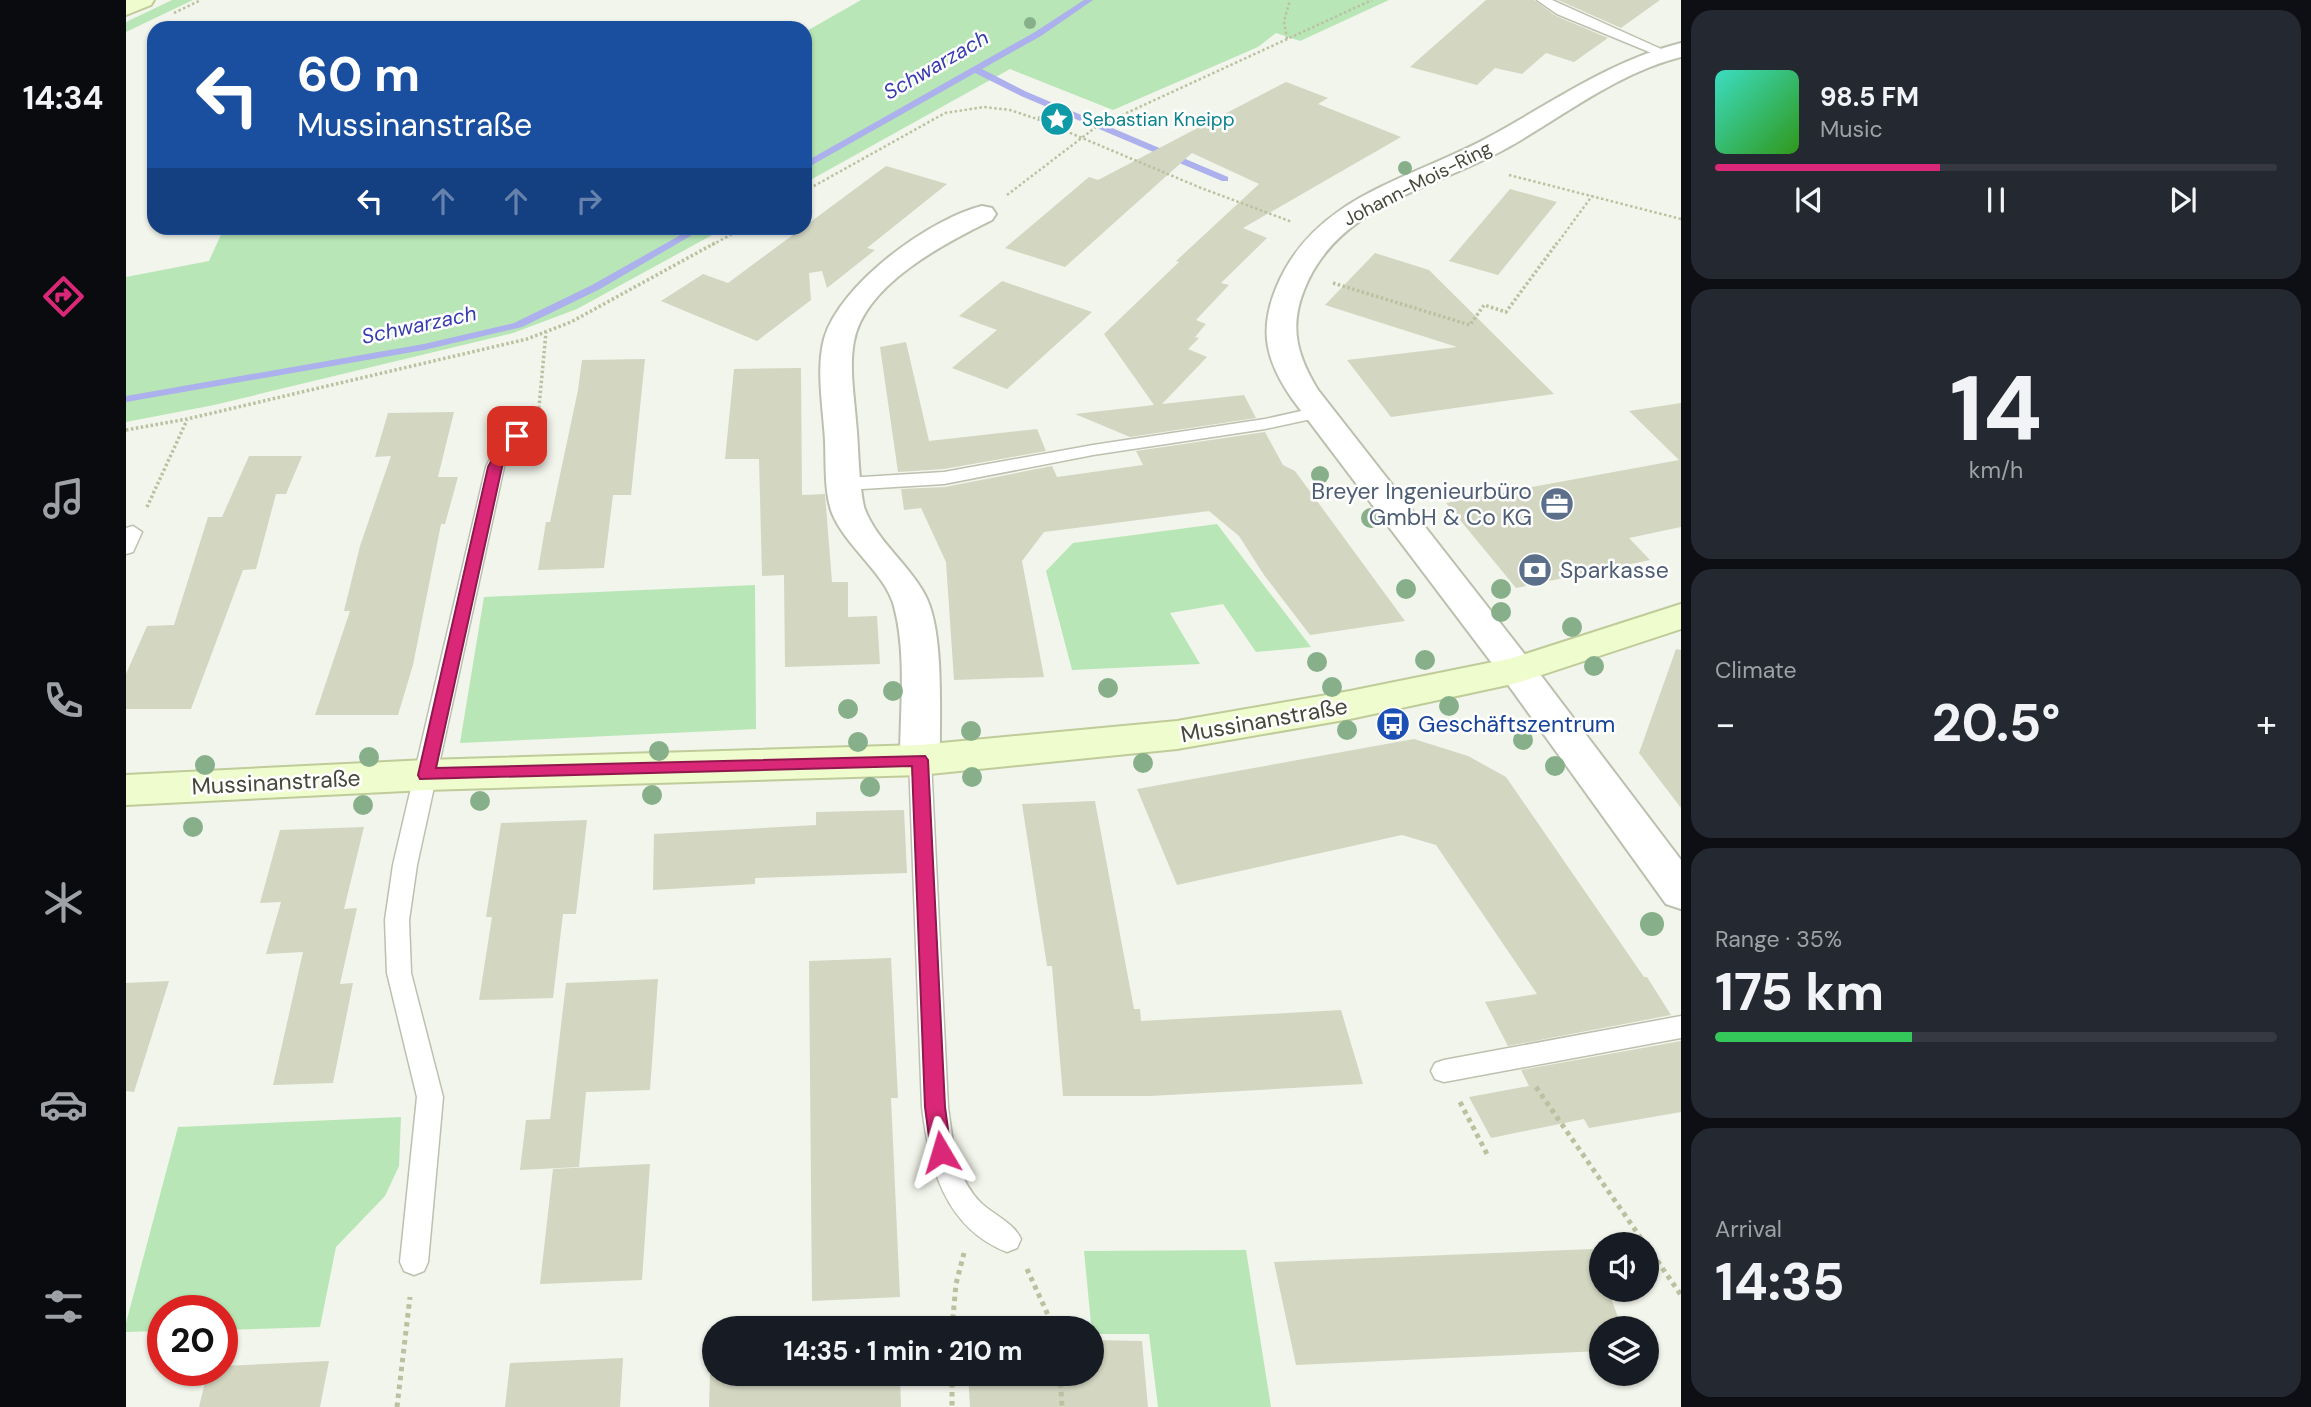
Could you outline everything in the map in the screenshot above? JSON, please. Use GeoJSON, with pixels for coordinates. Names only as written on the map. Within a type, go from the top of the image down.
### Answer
{"type":"FeatureCollection","features":[{"type":"Feature","properties":{"kind":"street"},"geometry":{"type":"LineString","coordinates":[[126,8],[143,0]]}},
{"type":"Feature","properties":{"kind":"street","name":"Johann-Mois-Ring"},"geometry":{"type":"LineString","coordinates":[[1672,51],[1609,79],[1461,162],[1363,208],[1326,233],[1297,272],[1279,318],[1278,337],[1286,363],[1319,412],[1517,670],[1681,892]]}},
{"type":"Feature","properties":{"kind":"street"},"geometry":{"type":"LineString","coordinates":[[920,760],[918,650],[912,604],[860,533],[848,511],[837,388],[839,340],[845,321],[872,287],[917,250],[982,214]]}},
{"type":"Feature","properties":{"kind":"street","name":"Mussinanstraße"},"geometry":{"type":"LineString","coordinates":[[126,790],[426,775],[920,760],[1177,735],[1350,705],[1517,670],[1681,616]]}},
{"type":"Feature","properties":{"kind":"lane"},"geometry":{"type":"LineString","coordinates":[[1544,0],[1561,11],[1672,51]]}},
{"type":"Feature","properties":{"kind":"lane"},"geometry":{"type":"LineString","coordinates":[[846,484],[944,478],[1080,452],[1265,424],[1319,412]]}},
{"type":"Feature","properties":{"kind":"lane"},"geometry":{"type":"LineString","coordinates":[[414,1262],[430,1097],[398,973],[397,919],[405,865],[495,467],[503,450],[517,436]]}},
{"type":"Feature","properties":{"kind":"lane"},"geometry":{"type":"LineString","coordinates":[[920,760],[935,1107],[941,1152],[949,1183],[980,1222],[1007,1239]]}},
{"type":"Feature","properties":{"kind":"lane"},"geometry":{"type":"LineString","coordinates":[[1444,1071],[1681,1027]]}},
{"type":"Feature","properties":{"kind":"path"},"geometry":{"type":"LineString","coordinates":[[1287,39],[1286,12],[1290,0]]}},
{"type":"Feature","properties":{"kind":"path"},"geometry":{"type":"LineString","coordinates":[[982,214],[1096,127],[1372,0]]}},
{"type":"Feature","properties":{"kind":"path"},"geometry":{"type":"LineString","coordinates":[[812,187],[951,109],[992,107],[1037,118],[1244,204],[1326,233]]}},
{"type":"Feature","properties":{"kind":"path"},"geometry":{"type":"LineString","coordinates":[[1037,118],[1050,112]]}},
{"type":"Feature","properties":{"kind":"path"},"geometry":{"type":"LineString","coordinates":[[1461,162],[1681,219]]}},
{"type":"Feature","properties":{"kind":"path"},"geometry":{"type":"LineString","coordinates":[[1297,272],[1470,326],[1484,305],[1506,312],[1592,196]]}},
{"type":"Feature","properties":{"kind":"path"},"geometry":{"type":"LineString","coordinates":[[126,430],[187,419],[546,332],[667,271],[731,235]]}},
{"type":"Feature","properties":{"kind":"path"},"geometry":{"type":"LineString","coordinates":[[517,436],[538,420],[546,332]]}},
{"type":"Feature","properties":{"kind":"path"},"geometry":{"type":"LineString","coordinates":[[130,540],[187,419]]}},
{"type":"Feature","properties":{"kind":"path"},"geometry":{"type":"LineString","coordinates":[[1516,1058],[1637,1232]]}},
{"type":"Feature","properties":{"kind":"path"},"geometry":{"type":"LineString","coordinates":[[1444,1071],[1488,1156]]}},
{"type":"Feature","properties":{"kind":"path"},"geometry":{"type":"LineString","coordinates":[[953,1316],[965,1250],[980,1222]]}},
{"type":"Feature","properties":{"kind":"path"},"geometry":{"type":"LineString","coordinates":[[1007,1239],[1035,1282],[1049,1316]]}},
{"type":"Feature","properties":{"kind":"path"},"geometry":{"type":"LineString","coordinates":[[397,1407],[414,1262]]}},
{"type":"Feature","properties":{"kind":"path"},"geometry":{"type":"LineString","coordinates":[[1659,1264],[1681,1295]]}},
{"type":"Feature","properties":{"kind":"path"},"geometry":{"type":"LineString","coordinates":[[952,1386],[952,1407]]}},
{"type":"Feature","properties":{"kind":"path"},"geometry":{"type":"LineString","coordinates":[[1061,1386],[1062,1407]]}},
{"type":"Feature","properties":{"kind":"green space"},"geometry":{"type":"Polygon","coordinates":[[[172,0],[193,0],[126,32],[126,22],[172,0]]]}},
{"type":"Feature","properties":{"kind":"green space"},"geometry":{"type":"Polygon","coordinates":[[[861,0],[1389,0],[1300,41],[1276,33],[1258,47],[1113,110],[1010,69],[812,179],[812,28],[861,0]]]}},
{"type":"Feature","properties":{"kind":"green space"},"geometry":{"type":"Polygon","coordinates":[[[221,235],[712,235],[577,309],[513,333],[214,405],[126,422],[126,277],[209,261],[221,235]]]}},
{"type":"Feature","properties":{"kind":"green space"},"geometry":{"type":"Polygon","coordinates":[[[1217,524],[1311,647],[1256,652],[1223,604],[1170,613],[1200,664],[1072,670],[1046,571],[1073,543],[1217,524]]]}},
{"type":"Feature","properties":{"kind":"green space"},"geometry":{"type":"Polygon","coordinates":[[[755,585],[756,729],[460,743],[484,597],[755,585]]]}},
{"type":"Feature","properties":{"kind":"green space"},"geometry":{"type":"Polygon","coordinates":[[[401,1117],[399,1166],[385,1196],[336,1247],[320,1327],[238,1330],[238,1295],[147,1295],[147,1331],[126,1332],[126,1323],[178,1127],[401,1117]]]}},
{"type":"Feature","properties":{"kind":"green space"},"geometry":{"type":"Polygon","coordinates":[[[1246,1250],[1271,1407],[1158,1407],[1149,1334],[1104,1334],[1104,1316],[1090,1316],[1084,1251],[1246,1250]]]}},
{"type":"Feature","properties":{"kind":"building"},"geometry":{"type":"Polygon","coordinates":[[[1486,0],[1534,0],[1556,16],[1608,38],[1574,62],[1546,53],[1522,74],[1495,68],[1477,85],[1410,67],[1486,0]]]}},
{"type":"Feature","properties":{"kind":"building"},"geometry":{"type":"Polygon","coordinates":[[[1558,0],[1660,0],[1621,28],[1558,0]]]}},
{"type":"Feature","properties":{"kind":"building"},"geometry":{"type":"Polygon","coordinates":[[[1286,82],[1328,98],[1318,104],[1401,137],[1243,228],[1267,238],[1221,283],[1229,285],[1196,320],[1206,324],[1195,337],[1199,338],[1188,349],[1207,357],[1162,404],[1244,395],[1256,418],[1130,437],[1075,414],[1154,405],[1104,334],[1179,262],[1176,261],[1259,184],[1192,153],[1065,267],[1005,248],[1089,177],[1098,180],[1286,82]]]}},
{"type":"Feature","properties":{"kind":"building"},"geometry":{"type":"Polygon","coordinates":[[[886,166],[947,184],[867,248],[875,250],[827,288],[822,271],[809,273],[811,300],[757,341],[661,301],[703,274],[728,283],[793,235],[812,235],[812,221],[886,166]]]}},
{"type":"Feature","properties":{"kind":"building"},"geometry":{"type":"Polygon","coordinates":[[[1510,189],[1557,202],[1498,275],[1449,261],[1510,189]]]}},
{"type":"Feature","properties":{"kind":"building"},"geometry":{"type":"Polygon","coordinates":[[[1375,253],[1429,270],[1554,394],[1391,417],[1347,360],[1457,347],[1325,305],[1375,253]]]}},
{"type":"Feature","properties":{"kind":"building"},"geometry":{"type":"Polygon","coordinates":[[[1002,281],[1092,312],[1007,389],[952,368],[997,330],[959,316],[1002,281]]]}},
{"type":"Feature","properties":{"kind":"building"},"geometry":{"type":"Polygon","coordinates":[[[906,342],[929,441],[1037,429],[1046,451],[944,469],[898,472],[880,347],[906,342]]]}},
{"type":"Feature","properties":{"kind":"building"},"geometry":{"type":"Polygon","coordinates":[[[645,359],[631,495],[613,495],[604,568],[538,570],[546,522],[550,522],[578,390],[582,360],[645,359]]]}},
{"type":"Feature","properties":{"kind":"building"},"geometry":{"type":"Polygon","coordinates":[[[801,368],[802,495],[825,494],[832,582],[848,582],[848,617],[877,616],[880,664],[785,667],[784,575],[762,576],[759,459],[725,459],[734,369],[801,368]]]}},
{"type":"Feature","properties":{"kind":"building"},"geometry":{"type":"Polygon","coordinates":[[[1681,403],[1681,527],[1629,538],[1650,560],[1516,588],[1446,503],[1679,460],[1629,411],[1681,403]]]}},
{"type":"Feature","properties":{"kind":"building"},"geometry":{"type":"Polygon","coordinates":[[[454,412],[438,477],[458,477],[445,524],[441,524],[413,665],[398,715],[315,715],[350,611],[344,611],[360,546],[391,456],[375,457],[388,413],[454,412]]]}},
{"type":"Feature","properties":{"kind":"building"},"geometry":{"type":"Polygon","coordinates":[[[1265,432],[1283,465],[1295,471],[1405,621],[1310,635],[1264,575],[1239,536],[1209,511],[1044,532],[1022,561],[1044,677],[954,680],[946,562],[921,508],[904,510],[901,489],[945,487],[1052,466],[1057,477],[1143,465],[1136,451],[1265,432]]]}},
{"type":"Feature","properties":{"kind":"building"},"geometry":{"type":"Polygon","coordinates":[[[249,456],[302,456],[286,494],[276,494],[256,569],[243,570],[191,709],[126,709],[126,674],[147,626],[174,625],[208,517],[222,517],[249,456]]]}},
{"type":"Feature","properties":{"kind":"building"},"geometry":{"type":"Polygon","coordinates":[[[1676,649],[1681,650],[1681,808],[1639,753],[1676,649]]]}},
{"type":"Feature","properties":{"kind":"building"},"geometry":{"type":"Polygon","coordinates":[[[1414,739],[1468,756],[1506,777],[1671,1015],[1508,1046],[1485,1002],[1537,994],[1436,845],[1402,835],[1177,885],[1137,789],[1414,739]]]}},
{"type":"Feature","properties":{"kind":"building"},"geometry":{"type":"Polygon","coordinates":[[[1095,801],[1134,1009],[1140,1009],[1141,1021],[1341,1010],[1363,1084],[1150,1096],[1063,1096],[1052,966],[1047,966],[1022,804],[1095,801]]]}},
{"type":"Feature","properties":{"kind":"building"},"geometry":{"type":"Polygon","coordinates":[[[904,810],[907,873],[755,878],[755,884],[653,890],[654,834],[816,825],[816,812],[904,810]]]}},
{"type":"Feature","properties":{"kind":"building"},"geometry":{"type":"Polygon","coordinates":[[[587,820],[576,914],[563,914],[553,998],[479,1000],[492,917],[486,917],[501,823],[587,820]]]}},
{"type":"Feature","properties":{"kind":"building"},"geometry":{"type":"Polygon","coordinates":[[[364,827],[344,909],[357,908],[340,984],[353,983],[333,1083],[273,1085],[303,952],[266,954],[281,902],[260,903],[280,830],[364,827]]]}},
{"type":"Feature","properties":{"kind":"building"},"geometry":{"type":"Polygon","coordinates":[[[891,958],[898,1098],[891,1098],[900,1297],[812,1301],[809,961],[891,958]]]}},
{"type":"Feature","properties":{"kind":"building"},"geometry":{"type":"Polygon","coordinates":[[[658,979],[650,1090],[586,1092],[579,1167],[520,1170],[526,1120],[550,1119],[566,983],[658,979]]]}},
{"type":"Feature","properties":{"kind":"building"},"geometry":{"type":"Polygon","coordinates":[[[169,981],[134,1092],[126,1091],[126,983],[169,981]]]}},
{"type":"Feature","properties":{"kind":"building"},"geometry":{"type":"Polygon","coordinates":[[[1681,1041],[1681,1112],[1589,1128],[1584,1119],[1491,1138],[1469,1097],[1529,1086],[1521,1070],[1681,1041]]]}},
{"type":"Feature","properties":{"kind":"building"},"geometry":{"type":"Polygon","coordinates":[[[650,1164],[642,1280],[540,1284],[553,1169],[650,1164]]]}},
{"type":"Feature","properties":{"kind":"building"},"geometry":{"type":"Polygon","coordinates":[[[1589,1249],[1589,1302],[1612,1302],[1618,1316],[1589,1316],[1589,1352],[1296,1365],[1274,1262],[1589,1249]]]}},
{"type":"Feature","properties":{"kind":"building"},"geometry":{"type":"Polygon","coordinates":[[[1104,1340],[1142,1341],[1148,1407],[970,1407],[969,1386],[1104,1386],[1104,1340]]]}},
{"type":"Feature","properties":{"kind":"building"},"geometry":{"type":"Polygon","coordinates":[[[623,1358],[620,1407],[505,1407],[510,1363],[623,1358]]]}},
{"type":"Feature","properties":{"kind":"building"},"geometry":{"type":"Polygon","coordinates":[[[329,1361],[320,1407],[199,1407],[204,1386],[238,1386],[238,1365],[329,1361]]]}},
{"type":"Feature","properties":{"kind":"building"},"geometry":{"type":"Polygon","coordinates":[[[710,1386],[900,1386],[901,1407],[709,1407],[710,1386]]]}},
{"type":"Feature","properties":{"kind":"waterway","name":"Schwarzach"},"geometry":{"type":"LineString","coordinates":[[975,70],[1038,34],[1089,0]]}},
{"type":"Feature","properties":{"kind":"waterway","name":"Schwarzach"},"geometry":{"type":"LineString","coordinates":[[812,162],[975,70]]}},
{"type":"Feature","properties":{"kind":"waterway"},"geometry":{"type":"LineString","coordinates":[[975,70],[1024,94],[1225,179]]}},
{"type":"Feature","properties":{"kind":"waterway","name":"Schwarzach"},"geometry":{"type":"LineString","coordinates":[[126,399],[424,347],[518,325],[596,287],[687,235]]}},
{"type":"Feature","properties":{"kind":"place","name":"Sebastian Kneipp"},"geometry":{"type":"Point","coordinates":[1057,119]}},
{"type":"Feature","properties":{"kind":"place","name":"Breyer Ingenieurbüro GmbH & Co KG"},"geometry":{"type":"Point","coordinates":[1557,504]}},
{"type":"Feature","properties":{"kind":"place","name":"Sparkasse"},"geometry":{"type":"Point","coordinates":[1535,570]}},
{"type":"Feature","properties":{"kind":"place","name":"Geschäftszentrum"},"geometry":{"type":"Point","coordinates":[1393,724]}},
{"type":"Feature","properties":{"kind":"route"},"geometry":{"type":"LineString","coordinates":[[517,436],[503,450],[495,467],[426,775],[920,760],[935,1107],[941,1152]]}}]}
